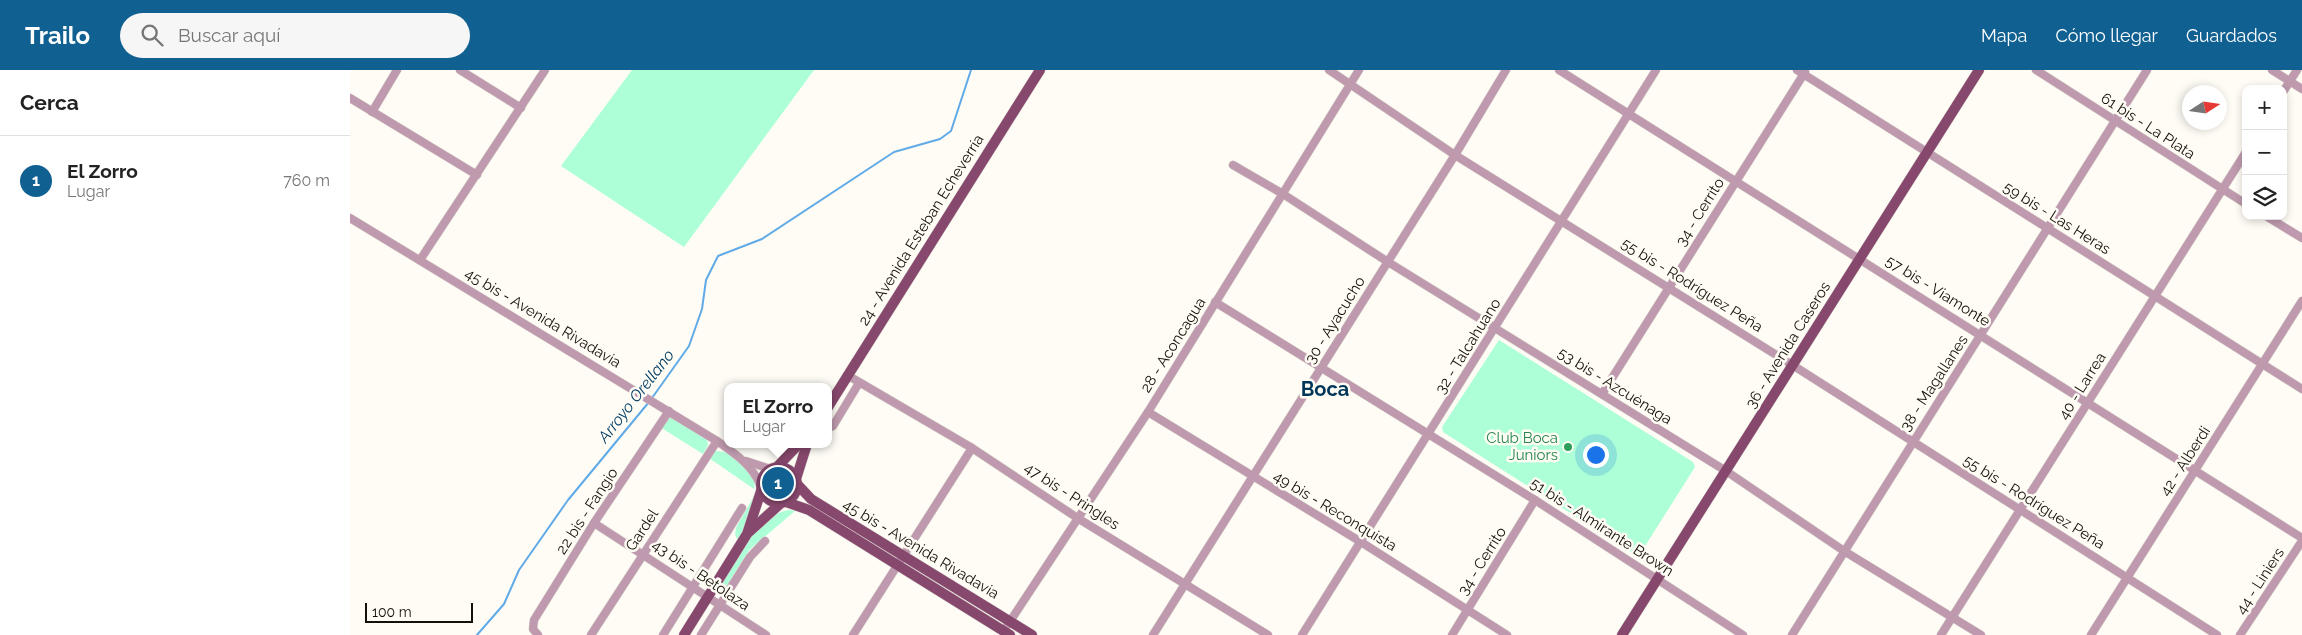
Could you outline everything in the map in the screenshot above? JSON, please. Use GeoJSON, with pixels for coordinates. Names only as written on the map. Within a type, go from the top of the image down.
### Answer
{"type":"FeatureCollection","features":[{"type":"Feature","properties":{"kind":"main road","name":"24 - Avenida Esteban Echeverría"},"geometry":{"type":"LineString","coordinates":[[832,400],[1040,70]]}},
{"type":"Feature","properties":{"kind":"main road","name":"36 - Avenida Caseros"},"geometry":{"type":"LineString","coordinates":[[1622,635],[1794,366],[1859,257],[1979,70]]}},
{"type":"Feature","properties":{"kind":"main road"},"geometry":{"type":"LineString","coordinates":[[684,635],[747,534],[765,473],[795,448]]}},
{"type":"Feature","properties":{"kind":"main road"},"geometry":{"type":"LineString","coordinates":[[747,534],[794,495],[806,448]]}},
{"type":"Feature","properties":{"kind":"main road"},"geometry":{"type":"LineString","coordinates":[[773,468],[785,468],[792,472],[797,482]]}},
{"type":"Feature","properties":{"kind":"main road","name":"45 bis - Avenida Rivadavia"},"geometry":{"type":"LineString","coordinates":[[797,482],[812,499],[1005,634]]}},
{"type":"Feature","properties":{"kind":"main road"},"geometry":{"type":"LineString","coordinates":[[761,487],[768,500],[783,503]]}},
{"type":"Feature","properties":{"kind":"main road","name":"45 bis - Avenida Rivadavia"},"geometry":{"type":"LineString","coordinates":[[783,503],[809,510],[1032,635]]}},
{"type":"Feature","properties":{"kind":"street"},"geometry":{"type":"LineString","coordinates":[[372,112],[398,70]]}},
{"type":"Feature","properties":{"kind":"street"},"geometry":{"type":"LineString","coordinates":[[460,70],[521,108]]}},
{"type":"Feature","properties":{"kind":"street"},"geometry":{"type":"LineString","coordinates":[[420,260],[545,70]]}},
{"type":"Feature","properties":{"kind":"street","name":"55 bis - Rodríguez Peña"},"geometry":{"type":"LineString","coordinates":[[1329,70],[1455,155],[1563,220],[2217,635]]}},
{"type":"Feature","properties":{"kind":"street","name":"28 - Aconcagua"},"geometry":{"type":"LineString","coordinates":[[1005,634],[1010,621],[1148,412],[1359,70]]}},
{"type":"Feature","properties":{"kind":"street","name":"30 - Ayacucho"},"geometry":{"type":"LineString","coordinates":[[1153,635],[1455,155],[1506,70]]}},
{"type":"Feature","properties":{"kind":"street","name":"57 bis - Viamonte"},"geometry":{"type":"LineString","coordinates":[[1559,70],[1735,182],[1859,257],[2302,539]]}},
{"type":"Feature","properties":{"kind":"street","name":"32 - Talcahuano"},"geometry":{"type":"LineString","coordinates":[[1302,635],[1656,70]]}},
{"type":"Feature","properties":{"kind":"street","name":"61 bis - La Plata"},"geometry":{"type":"LineString","coordinates":[[2036,70],[2242,202]]}},
{"type":"Feature","properties":{"kind":"street","name":"38 - Magallanes"},"geometry":{"type":"LineString","coordinates":[[1792,635],[2147,70]]}},
{"type":"Feature","properties":{"kind":"street"},"geometry":{"type":"LineString","coordinates":[[2272,70],[2302,89]]}},
{"type":"Feature","properties":{"kind":"street"},"geometry":{"type":"LineString","coordinates":[[2287,86],[2297,70]]}},
{"type":"Feature","properties":{"kind":"street","name":"59 bis - Las Heras"},"geometry":{"type":"LineString","coordinates":[[1802,71],[1926,152],[2048,227],[2302,389]]}},
{"type":"Feature","properties":{"kind":"street","name":"34 - Cerrito"},"geometry":{"type":"LineString","coordinates":[[1602,394],[1802,71]]}},
{"type":"Feature","properties":{"kind":"street"},"geometry":{"type":"LineString","coordinates":[[350,98],[477,175]]}},
{"type":"Feature","properties":{"kind":"street","name":"40 - Larrea"},"geometry":{"type":"LineString","coordinates":[[1941,635],[2242,158]]}},
{"type":"Feature","properties":{"kind":"street","name":"53 bis - Azcuénaga"},"geometry":{"type":"LineString","coordinates":[[1233,165],[1283,194],[1388,262],[1602,394],[1726,472],[1844,551],[1981,635]]}},
{"type":"Feature","properties":{"kind":"street","name":"45 bis - Avenida Rivadavia"},"geometry":{"type":"LineString","coordinates":[[350,218],[724,446]]}},
{"type":"Feature","properties":{"kind":"street"},"geometry":{"type":"LineString","coordinates":[[2273,220],[2302,238]]}},
{"type":"Feature","properties":{"kind":"street","name":"42 - Alberdi"},"geometry":{"type":"LineString","coordinates":[[2091,635],[2302,301]]}},
{"type":"Feature","properties":{"kind":"street","name":"51 bis - Almirante Brown"},"geometry":{"type":"LineString","coordinates":[[1215,302],[1535,500],[1743,635]]}},
{"type":"Feature","properties":{"kind":"street","name":"47 bis - Pringles"},"geometry":{"type":"LineString","coordinates":[[847,375],[972,448],[1079,519],[1268,635]]}},
{"type":"Feature","properties":{"kind":"street"},"geometry":{"type":"LineString","coordinates":[[832,426],[859,383]]}},
{"type":"Feature","properties":{"kind":"street","name":"22 bis - Fangio"},"geometry":{"type":"LineString","coordinates":[[536,632],[534,620],[594,522],[669,411]]}},
{"type":"Feature","properties":{"kind":"street","name":"49 bis - Reconquista"},"geometry":{"type":"LineString","coordinates":[[1148,412],[1361,542],[1507,635]]}},
{"type":"Feature","properties":{"kind":"street","name":"Gardel"},"geometry":{"type":"LineString","coordinates":[[591,635],[717,441]]}},
{"type":"Feature","properties":{"kind":"street","name":"45 bis - Avenida Rivadavia"},"geometry":{"type":"LineString","coordinates":[[727,448],[745,461],[756,473],[761,487]]}},
{"type":"Feature","properties":{"kind":"street"},"geometry":{"type":"LineString","coordinates":[[853,635],[972,448]]}},
{"type":"Feature","properties":{"kind":"street","name":"45 bis - Avenida Rivadavia"},"geometry":{"type":"LineString","coordinates":[[745,461],[773,468]]}},
{"type":"Feature","properties":{"kind":"street","name":"34 - Cerrito"},"geometry":{"type":"LineString","coordinates":[[1452,635],[1535,500]]}},
{"type":"Feature","properties":{"kind":"street"},"geometry":{"type":"LineString","coordinates":[[663,635],[742,508]]}},
{"type":"Feature","properties":{"kind":"street","name":"43 bis - Betolaza"},"geometry":{"type":"LineString","coordinates":[[594,522],[693,586],[719,606],[766,635]]}},
{"type":"Feature","properties":{"kind":"street","name":"44 - Liniers"},"geometry":{"type":"LineString","coordinates":[[2240,635],[2302,539]]}},
{"type":"Feature","properties":{"kind":"street"},"geometry":{"type":"LineString","coordinates":[[702,635],[750,557],[764,541]]}},
{"type":"Feature","properties":{"kind":"green space"},"geometry":{"type":"Polygon","coordinates":[[[632,70],[814,70],[684,247],[561,166],[632,70]]]}},
{"type":"Feature","properties":{"kind":"green space","name":"Club Boca Juniors"},"geometry":{"type":"Polygon","coordinates":[[[1499,340],[1693,462],[1695,467],[1640,554],[1636,555],[1443,432],[1442,427],[1499,340]]]}},
{"type":"Feature","properties":{"kind":"green space"},"geometry":{"type":"Polygon","coordinates":[[[668,415],[707,439],[708,445],[703,454],[660,427],[668,415]]]}},
{"type":"Feature","properties":{"kind":"green space"},"geometry":{"type":"Polygon","coordinates":[[[714,451],[727,453],[738,460],[755,481],[754,489],[709,458],[714,451]]]}},
{"type":"Feature","properties":{"kind":"green space"},"geometry":{"type":"Polygon","coordinates":[[[778,470],[788,475],[793,485],[788,495],[778,500],[768,495],[763,485],[768,475],[778,470]]]}},
{"type":"Feature","properties":{"kind":"green space"},"geometry":{"type":"Polygon","coordinates":[[[755,494],[752,513],[740,538],[737,539],[735,534],[736,528],[755,494]]]}},
{"type":"Feature","properties":{"kind":"green space"},"geometry":{"type":"Polygon","coordinates":[[[789,510],[795,511],[749,550],[726,587],[722,589],[722,583],[749,539],[767,520],[789,510]]]}},
{"type":"Feature","properties":{"kind":"waterway","name":"Arroyo Orellano"},"geometry":{"type":"LineString","coordinates":[[652,398],[689,346],[702,309],[706,280],[718,256],[762,239],[894,152],[940,139],[951,131],[971,70]]}},
{"type":"Feature","properties":{"kind":"waterway","name":"Arroyo Orellano"},"geometry":{"type":"LineString","coordinates":[[477,635],[504,604],[519,570],[568,500],[649,402]]}},
{"type":"Feature","properties":{"kind":"place","name":"Club Boca Juniors"},"geometry":{"type":"Point","coordinates":[1568,447]}},
{"type":"Feature","properties":{"kind":"place","name":"El Zorro"},"geometry":{"type":"Point","coordinates":[778,483]}},
{"type":"Feature","properties":{"kind":"district","name":"Boca"},"geometry":{"type":"Point","coordinates":[1325,389]}}]}
